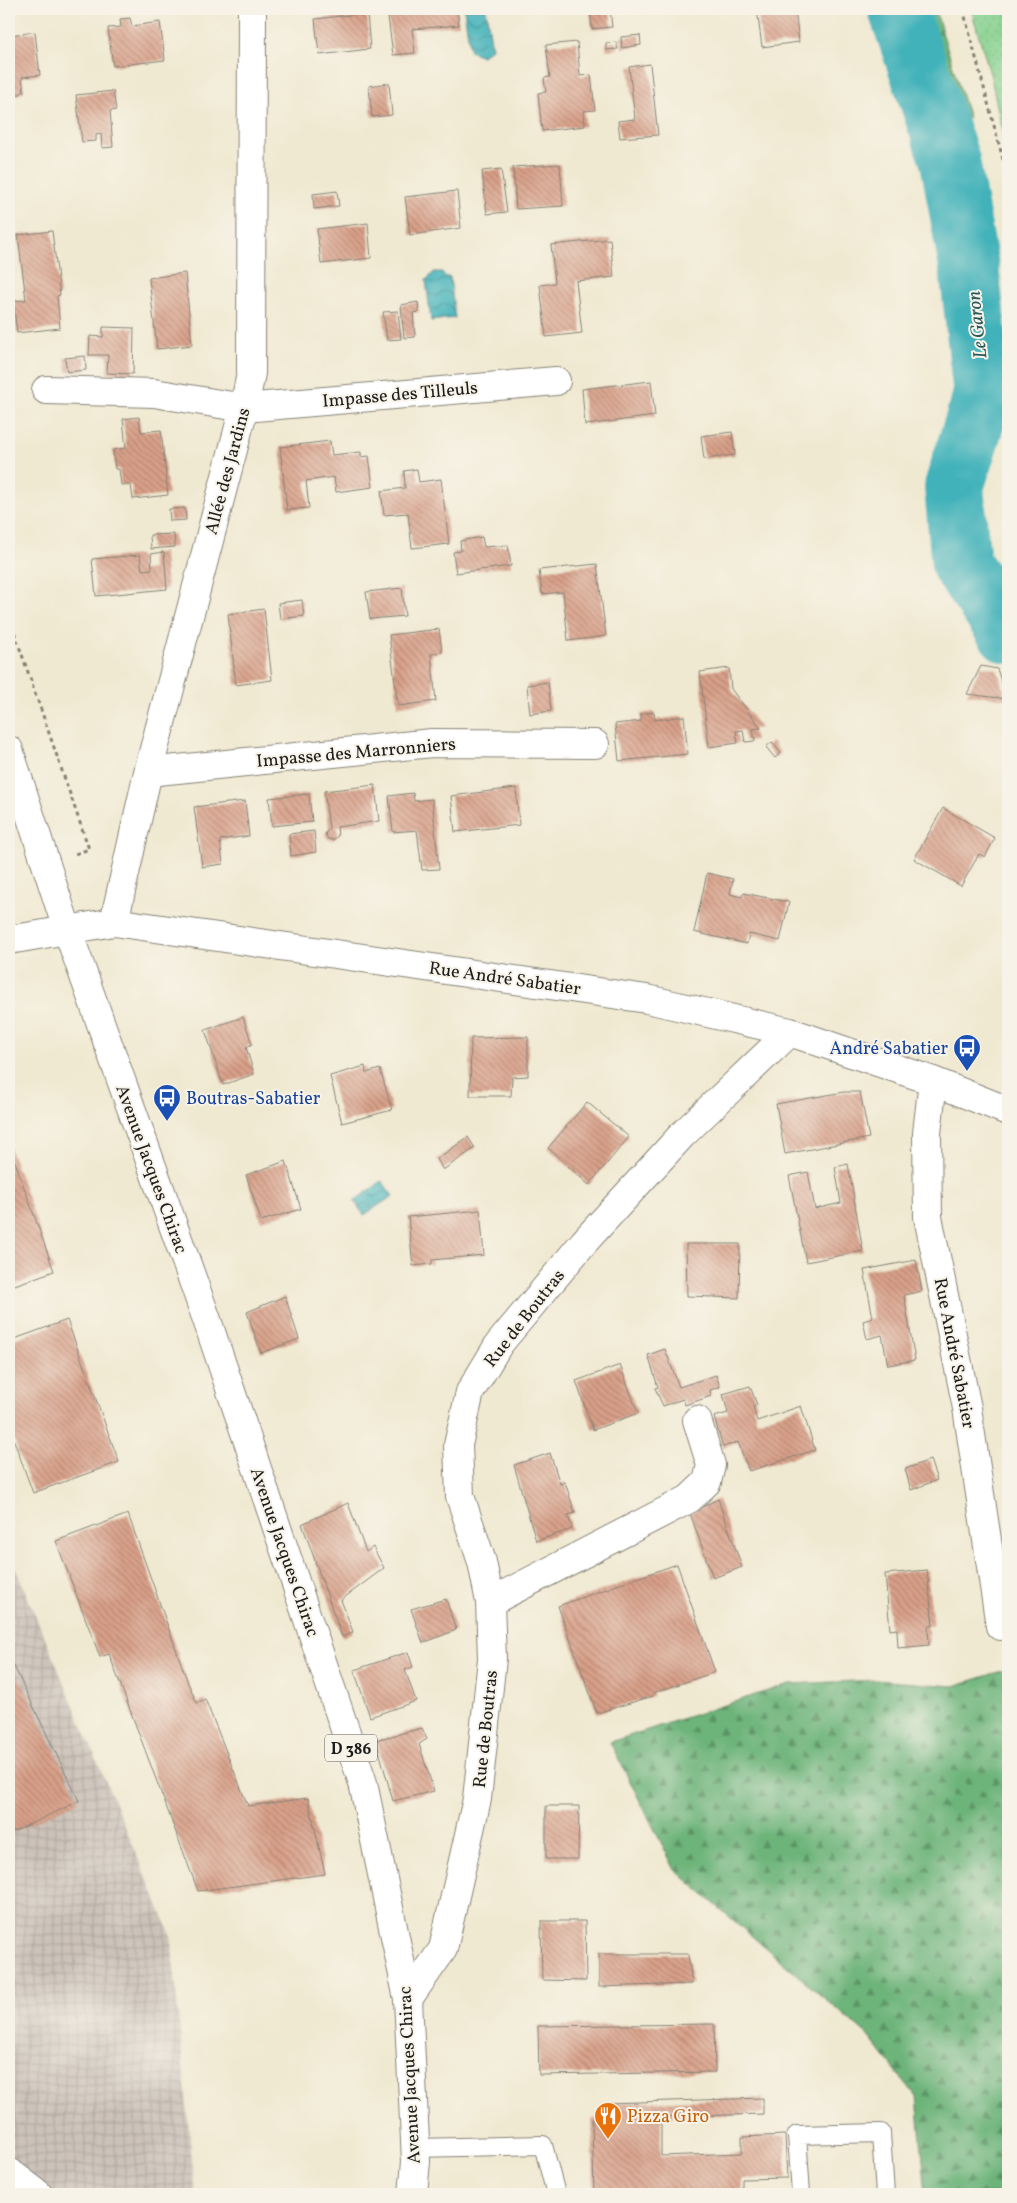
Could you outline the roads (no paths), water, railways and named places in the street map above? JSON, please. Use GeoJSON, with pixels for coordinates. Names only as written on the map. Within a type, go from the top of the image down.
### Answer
{"type":"FeatureCollection","features":[{"type":"Feature","properties":{"kind":"street","name":"Allée des Jardins"},"geometry":{"type":"LineString","coordinates":[[114,922],[148,772],[244,408],[250,373],[252,9]]}},
{"type":"Feature","properties":{"kind":"street","name":"Impasse des Tilleuls"},"geometry":{"type":"LineString","coordinates":[[46,390],[154,393],[244,408],[556,381]]}},
{"type":"Feature","properties":{"kind":"street","name":"Impasse des Marronniers"},"geometry":{"type":"LineString","coordinates":[[148,772],[432,743],[595,744]]}},
{"type":"Feature","properties":{"kind":"street","name":"D 386"},"geometry":{"type":"LineString","coordinates":[[9,750],[67,929]]}},
{"type":"Feature","properties":{"kind":"street","name":"Rue André Sabatier"},"geometry":{"type":"LineString","coordinates":[[9,940],[114,922],[647,999],[790,1032],[934,1081],[1008,1111]]}},
{"type":"Feature","properties":{"kind":"street","name":"Avenue Jacques Chirac"},"geometry":{"type":"LineString","coordinates":[[67,929],[206,1320],[363,1783],[408,1999],[416,2148],[413,2194]]}},
{"type":"Feature","properties":{"kind":"street","name":"Rue de Boutras"},"geometry":{"type":"LineString","coordinates":[[408,1999],[443,1949],[477,1800],[492,1659],[490,1602],[482,1562],[460,1496],[458,1445],[470,1392],[499,1344],[584,1242],[682,1135],[790,1032]]}},
{"type":"Feature","properties":{"kind":"street","name":"Rue André Sabatier"},"geometry":{"type":"LineString","coordinates":[[934,1081],[927,1134],[928,1217],[967,1408],[1000,1626]]}},
{"type":"Feature","properties":{"kind":"street"},"geometry":{"type":"LineString","coordinates":[[490,1602],[689,1500],[707,1482],[711,1465],[698,1420]]}},
{"type":"Feature","properties":{"kind":"street"},"geometry":{"type":"LineString","coordinates":[[9,2172],[38,2194]]}},
{"type":"Feature","properties":{"kind":"lane"},"geometry":{"type":"LineString","coordinates":[[801,2194],[797,2135],[881,2133],[885,2194]]}},
{"type":"Feature","properties":{"kind":"lane"},"geometry":{"type":"LineString","coordinates":[[416,2148],[543,2144],[556,2194]]}},
{"type":"Feature","properties":{"kind":"water"},"geometry":{"type":"Polygon","coordinates":[[[464,9],[486,9],[492,48],[482,56],[470,51],[464,9]]]}},
{"type":"Feature","properties":{"kind":"water"},"geometry":{"type":"Polygon","coordinates":[[[434,272],[442,272],[446,277],[450,277],[455,318],[431,321],[426,280],[434,272]]]}},
{"type":"Feature","properties":{"kind":"water"},"geometry":{"type":"Polygon","coordinates":[[[382,1181],[393,1196],[364,1215],[354,1201],[382,1181]]]}},
{"type":"Feature","properties":{"kind":"waterway","name":"Le Garon"},"geometry":{"type":"LineString","coordinates":[[898,9],[950,161],[969,267],[983,395],[954,487],[961,564],[1008,633]]}},
{"type":"Feature","properties":{"kind":"place","name":"André Sabatier"},"geometry":{"type":"Point","coordinates":[967,1072]}},
{"type":"Feature","properties":{"kind":"place","name":"Boutras-Sabatier"},"geometry":{"type":"Point","coordinates":[167,1122]}},
{"type":"Feature","properties":{"kind":"place","name":"Pizza Giro"},"geometry":{"type":"Point","coordinates":[608,2140]}}]}
